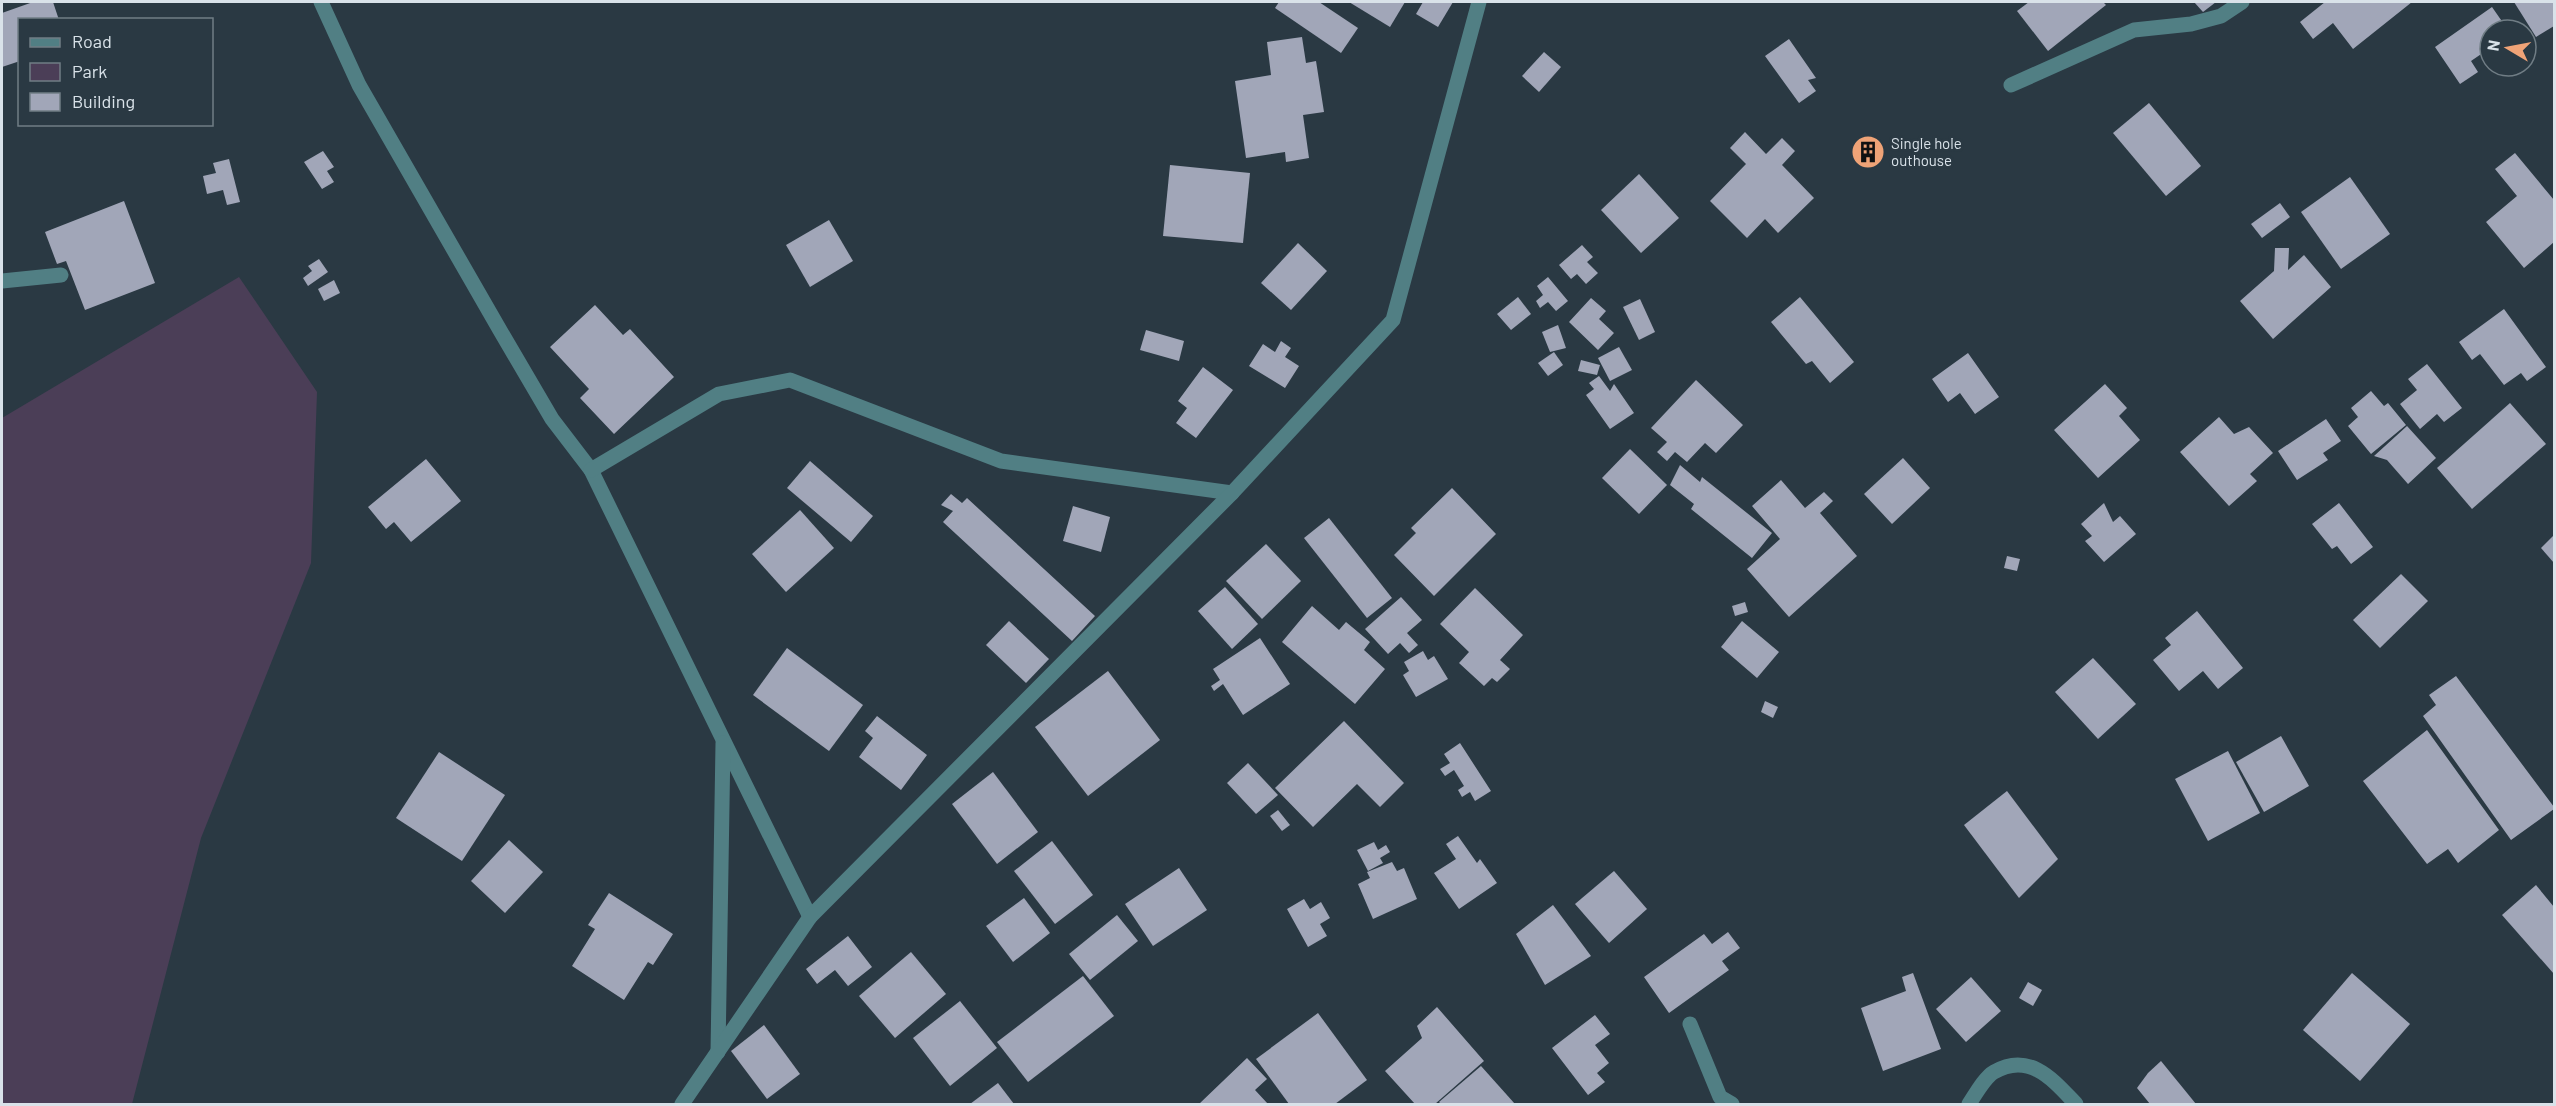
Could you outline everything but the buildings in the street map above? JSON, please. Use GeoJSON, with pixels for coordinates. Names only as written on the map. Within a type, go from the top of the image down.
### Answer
{"type":"FeatureCollection","features":[{"type":"Feature","properties":{"kind":"street"},"geometry":{"type":"LineString","coordinates":[[321,2],[359,85],[501,332],[552,419],[591,470],[810,917]]}},
{"type":"Feature","properties":{"kind":"street"},"geometry":{"type":"LineString","coordinates":[[682,1104],[810,917],[1232,493],[1393,320],[1479,2]]}},
{"type":"Feature","properties":{"kind":"street"},"geometry":{"type":"LineString","coordinates":[[2011,85],[2134,30],[2191,24],[2221,16],[2241,2]]}},
{"type":"Feature","properties":{"kind":"street"},"geometry":{"type":"LineString","coordinates":[[2,280],[61,275]]}},
{"type":"Feature","properties":{"kind":"street"},"geometry":{"type":"LineString","coordinates":[[591,470],[719,394],[790,380],[1001,461],[1232,493]]}},
{"type":"Feature","properties":{"kind":"street"},"geometry":{"type":"LineString","coordinates":[[718,1052],[723,741]]}},
{"type":"Feature","properties":{"kind":"street"},"geometry":{"type":"LineString","coordinates":[[1690,1024],[1720,1097],[1732,1104]]}},
{"type":"Feature","properties":{"kind":"street"},"geometry":{"type":"LineString","coordinates":[[1969,1104],[1993,1072],[2022,1064],[2047,1074],[2076,1104]]}},
{"type":"Feature","properties":{"kind":"green space"},"geometry":{"type":"Polygon","coordinates":[[[239,277],[317,392],[311,563],[201,838],[132,1104],[2,1104],[2,418],[239,277]]]}},
{"type":"Feature","properties":{"kind":"place","name":"Single hole outhouse"},"geometry":{"type":"Point","coordinates":[1868,152]}}]}
